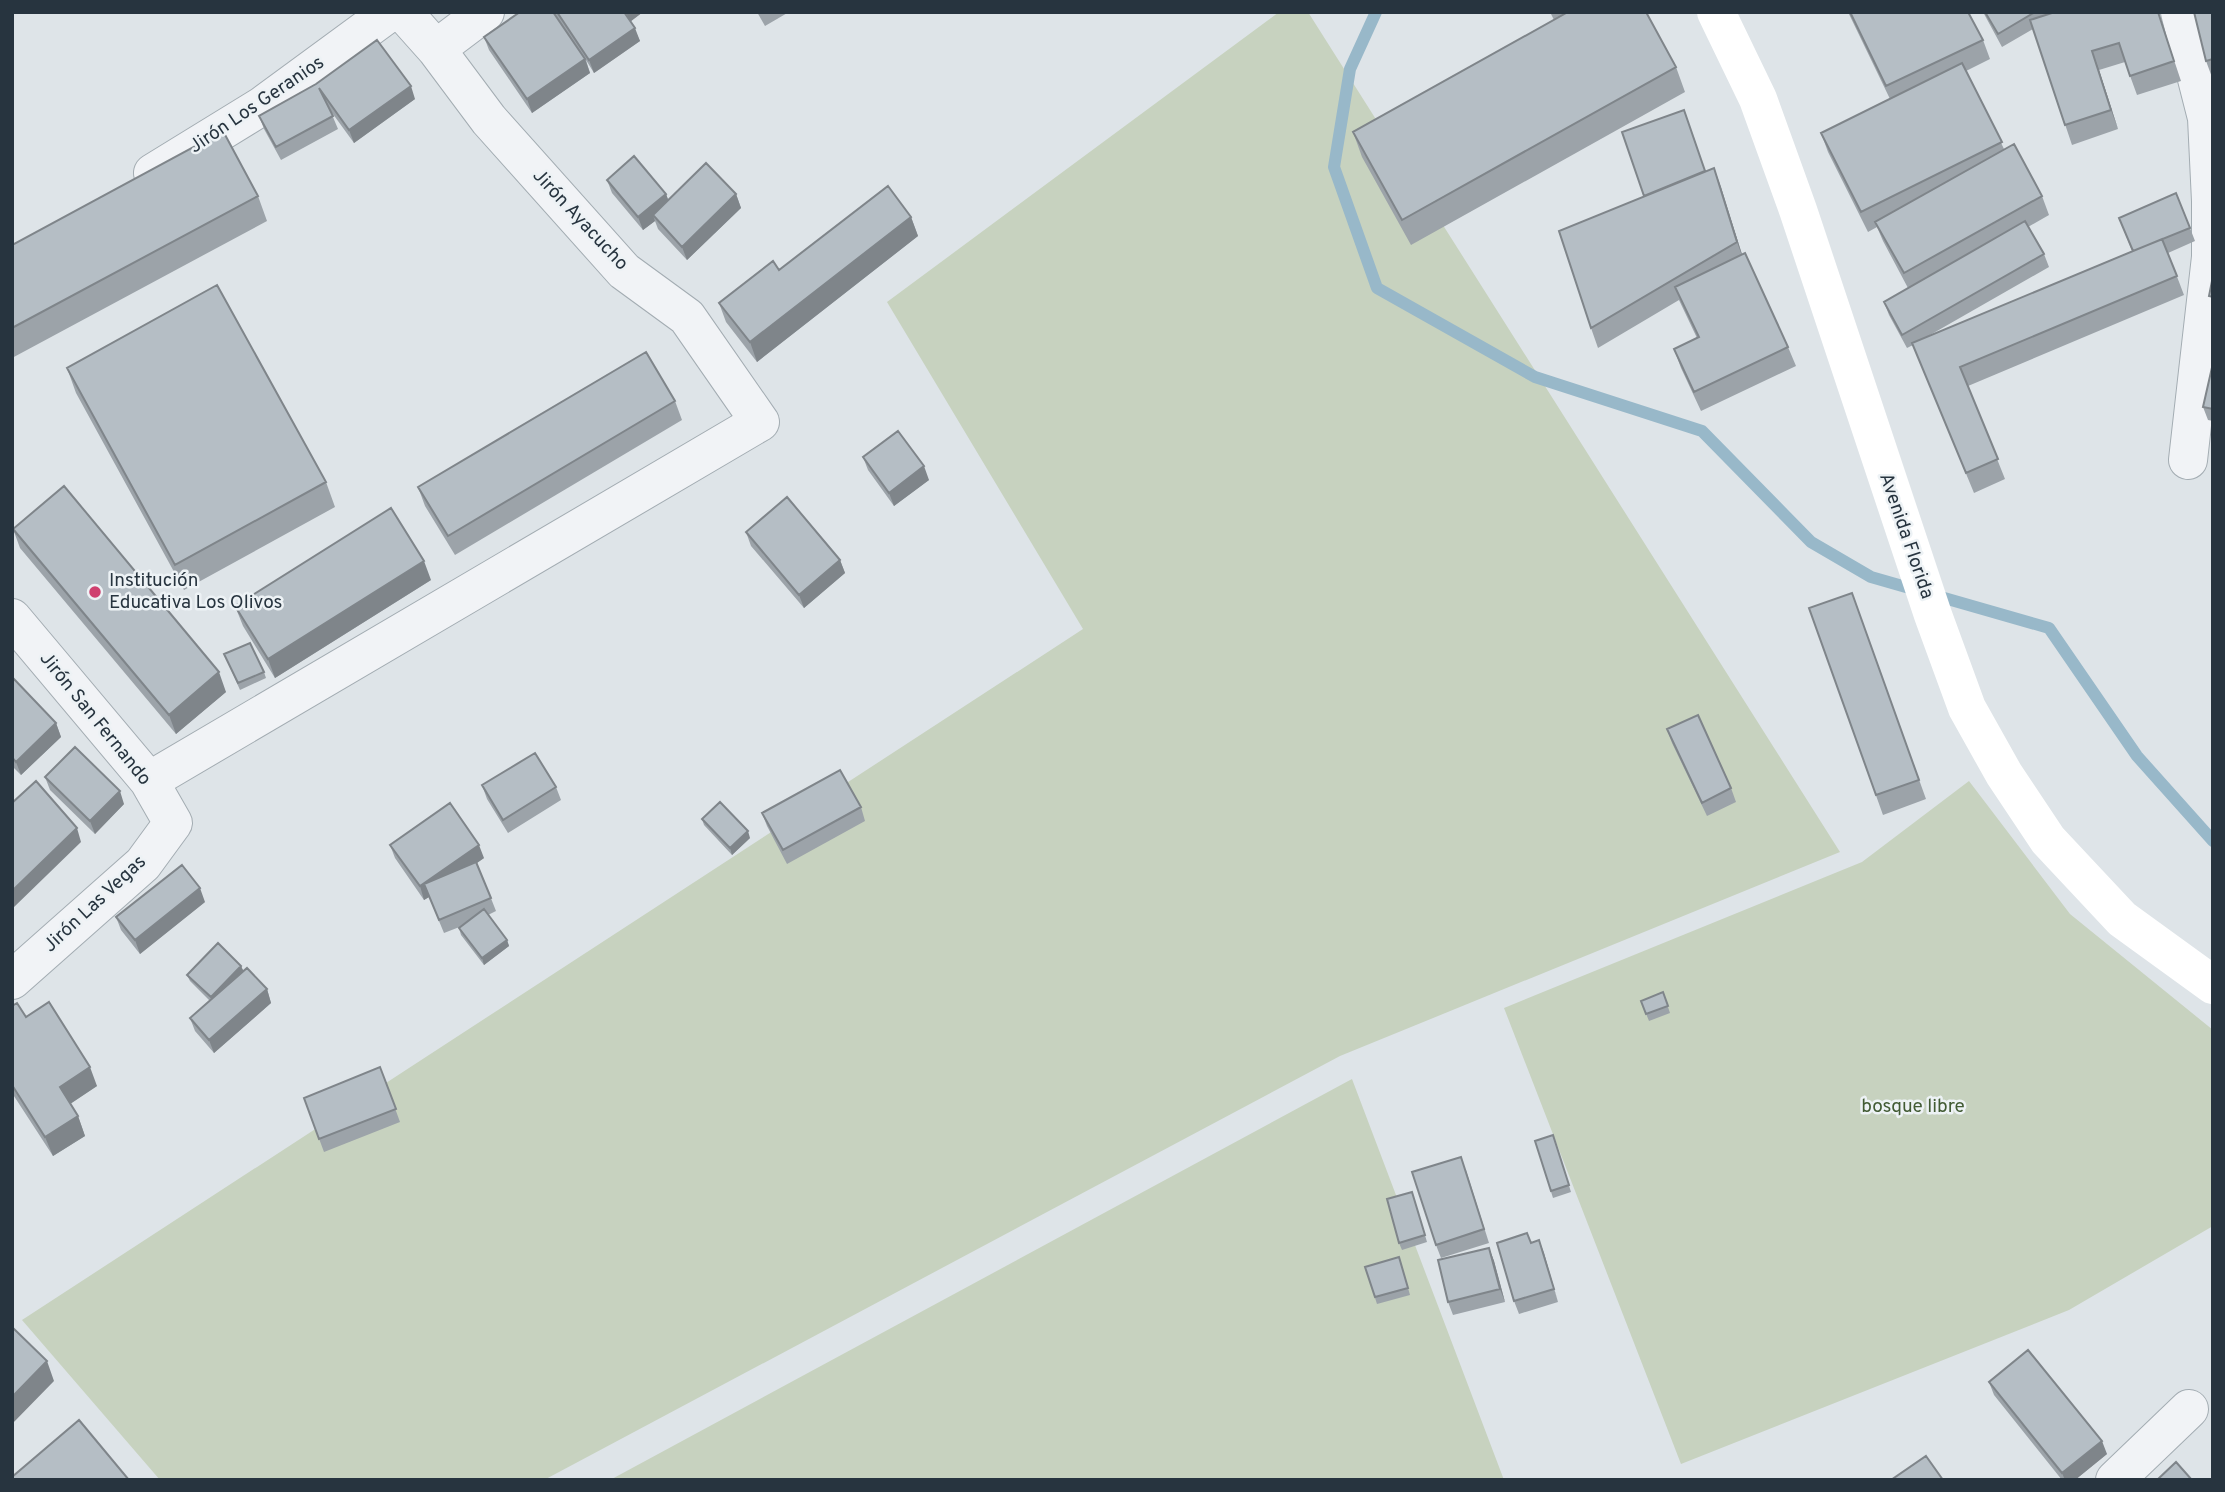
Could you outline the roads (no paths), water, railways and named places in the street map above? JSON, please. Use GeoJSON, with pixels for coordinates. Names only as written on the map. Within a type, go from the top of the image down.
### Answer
{"type":"FeatureCollection","features":[{"type":"Feature","properties":{"kind":"street","name":"Jirón Los Geranios"},"geometry":{"type":"LineString","coordinates":[[126,189],[262,106],[390,12]]}},
{"type":"Feature","properties":{"kind":"street","name":"Jirón Ayacucho"},"geometry":{"type":"LineString","coordinates":[[149,780],[760,422],[687,317],[624,271],[489,120],[436,49],[403,12]]}},
{"type":"Feature","properties":{"kind":"street"},"geometry":{"type":"LineString","coordinates":[[436,49],[485,12]]}},
{"type":"Feature","properties":{"kind":"street","name":"Avenida Florida"},"geometry":{"type":"LineString","coordinates":[[1716,12],[1758,99],[1967,708],[2004,774],[2049,840],[2122,919],[2213,985]]}},
{"type":"Feature","properties":{"kind":"street"},"geometry":{"type":"LineString","coordinates":[[2180,12],[2207,118],[2211,201],[2211,257],[2188,460]]}},
{"type":"Feature","properties":{"kind":"street","name":"Jirón San Fernando"},"geometry":{"type":"LineString","coordinates":[[12,618],[149,780],[173,823]]}},
{"type":"Feature","properties":{"kind":"street","name":"Jirón Las Vegas"},"geometry":{"type":"LineString","coordinates":[[12,980],[143,864],[173,823]]}},
{"type":"Feature","properties":{"kind":"street"},"geometry":{"type":"LineString","coordinates":[[2115,1480],[2189,1409]]}},
{"type":"Feature","properties":{"kind":"waterway"},"geometry":{"type":"LineString","coordinates":[[1376,12],[1350,69],[1334,167],[1377,288],[1535,377],[1702,431],[1811,542],[1871,577],[2049,628],[2137,756],[2213,841]]}},
{"type":"Feature","properties":{"kind":"place","name":"Institución Educativa Los Olivos"},"geometry":{"type":"Point","coordinates":[95,592]}},
{"type":"Feature","properties":{"kind":"park label","name":"bosque libre"},"geometry":{"type":"Point","coordinates":[1913,1107]}}]}
